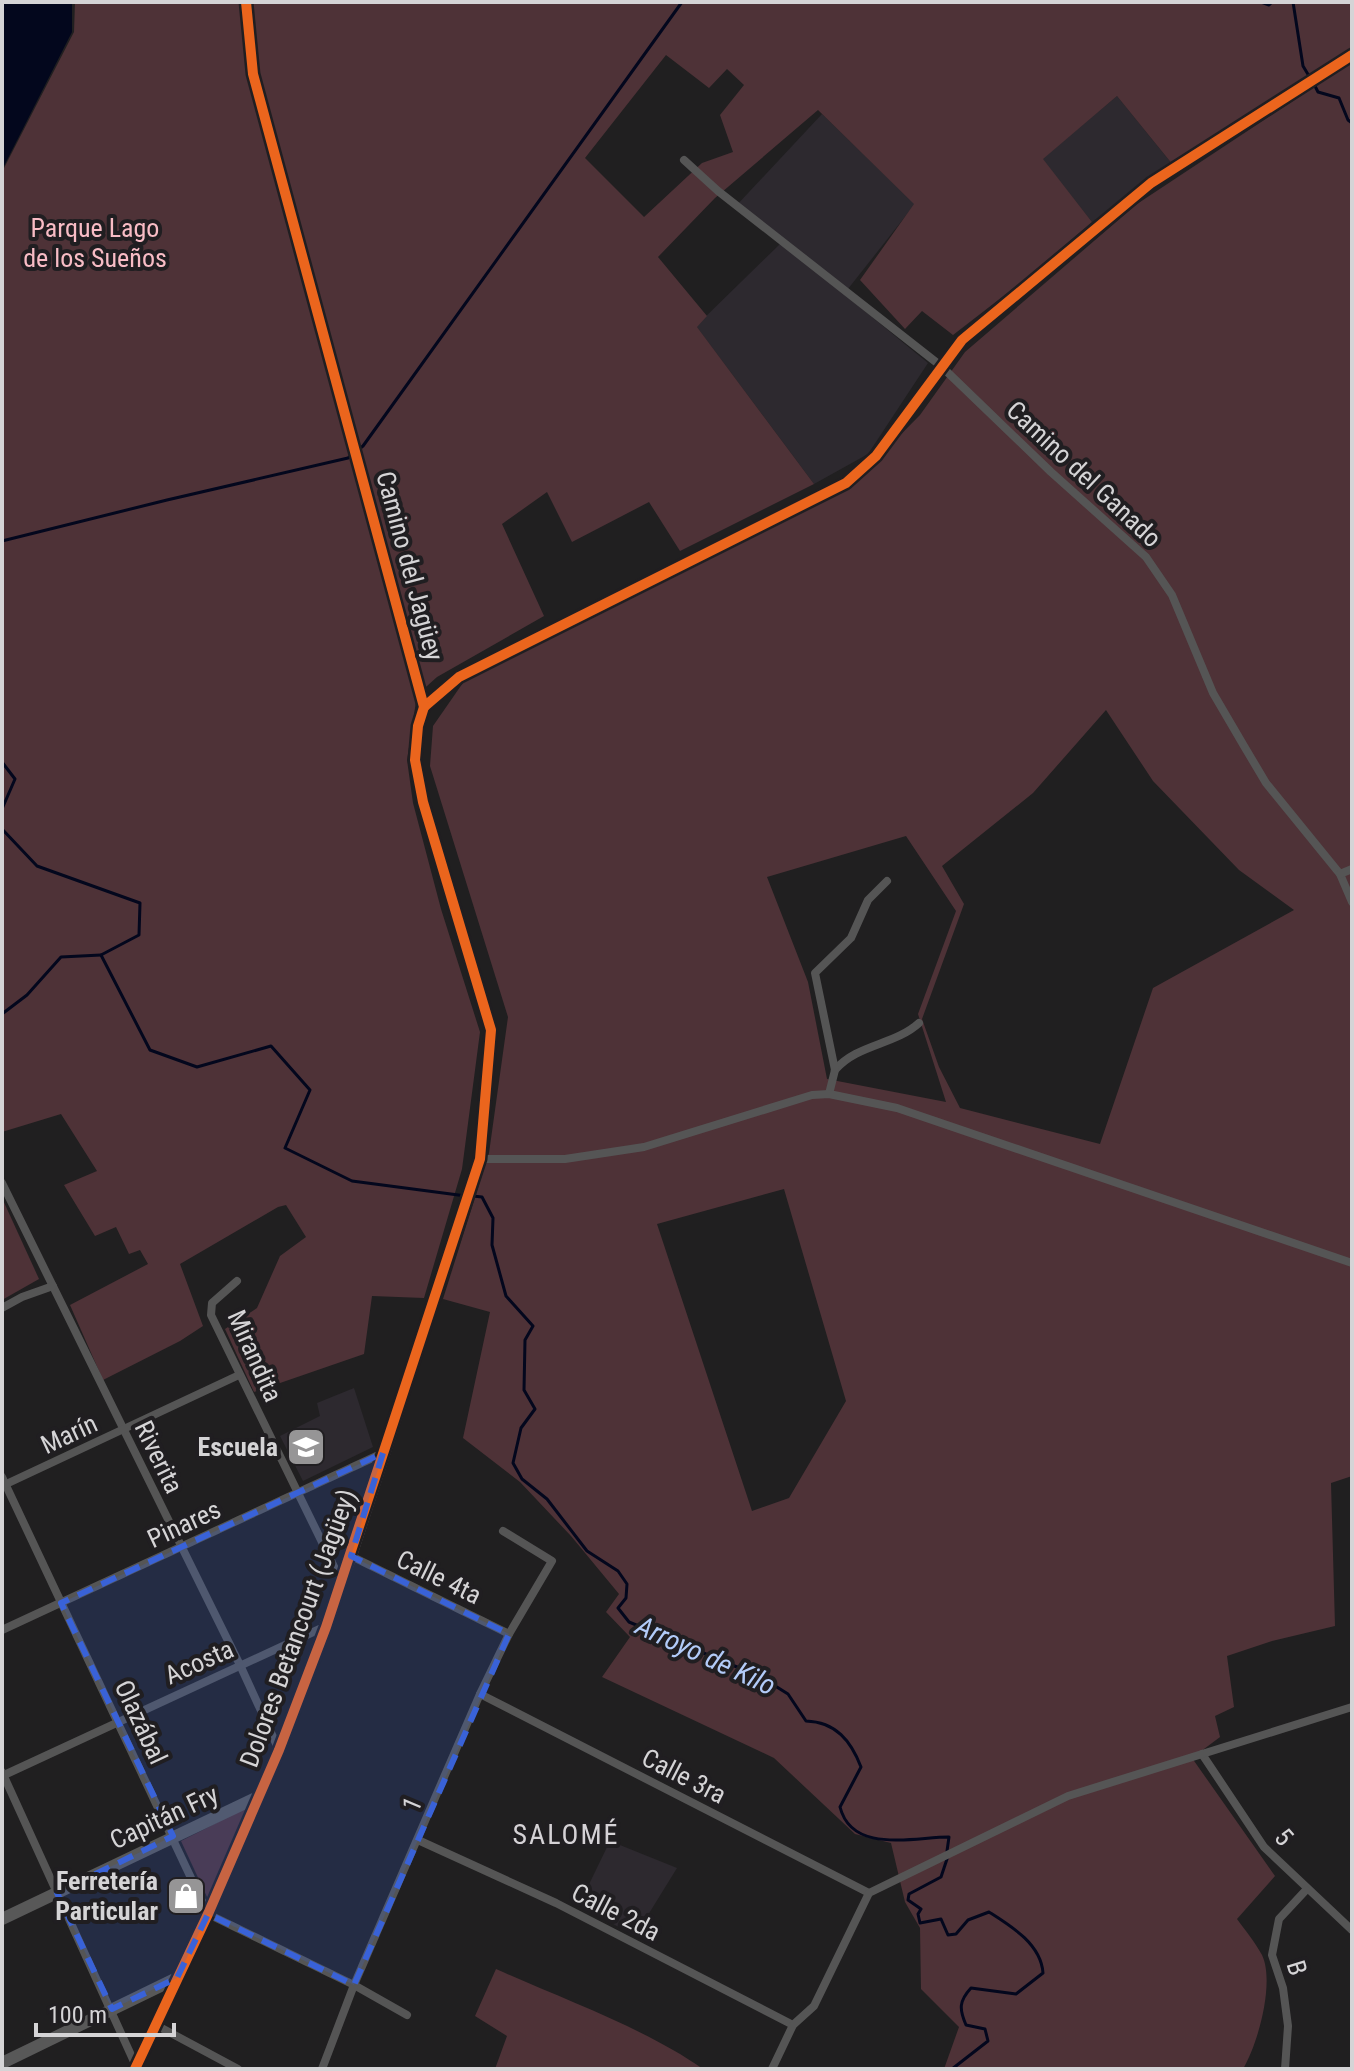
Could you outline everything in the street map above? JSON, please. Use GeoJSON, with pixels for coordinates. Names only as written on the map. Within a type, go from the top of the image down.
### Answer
{"type":"FeatureCollection","features":[{"type":"Feature","properties":{"kind":"street","name":"Camino del Jagüey"},"geometry":{"type":"LineString","coordinates":[[246,2],[253,74],[424,707],[418,726],[415,760],[423,802],[491,1030],[480,1159],[470,1189]]}},
{"type":"Feature","properties":{"kind":"street"},"geometry":{"type":"LineString","coordinates":[[424,707],[459,677],[846,483],[876,456],[962,340],[1151,183],[1352,55]]}},
{"type":"Feature","properties":{"kind":"street","name":"Camino del Ganado"},"geometry":{"type":"LineString","coordinates":[[684,160],[718,191],[941,366],[1146,557],[1172,595],[1213,693],[1266,783],[1340,874],[1352,902]]}},
{"type":"Feature","properties":{"kind":"street"},"geometry":{"type":"LineString","coordinates":[[1340,874],[1352,869]]}},
{"type":"Feature","properties":{"kind":"street"},"geometry":{"type":"LineString","coordinates":[[829,1094],[835,1070],[815,973],[851,938],[868,900],[887,881]]}},
{"type":"Feature","properties":{"kind":"street"},"geometry":{"type":"LineString","coordinates":[[835,1070],[848,1056],[910,1030],[919,1023]]}},
{"type":"Feature","properties":{"kind":"street"},"geometry":{"type":"LineString","coordinates":[[480,1159],[565,1159],[644,1147],[812,1095],[829,1094],[897,1108],[1352,1263]]}},
{"type":"Feature","properties":{"kind":"street","name":"Riverita"},"geometry":{"type":"LineString","coordinates":[[2,1183],[279,1750]]}},
{"type":"Feature","properties":{"kind":"street","name":"Dolores Betancourt (Jagüey)"},"geometry":{"type":"LineString","coordinates":[[135,2067],[208,1914],[279,1750],[326,1627],[470,1189]]}},
{"type":"Feature","properties":{"kind":"street","name":"Mirandita"},"geometry":{"type":"LineString","coordinates":[[237,1281],[212,1303],[211,1315],[342,1584]]}},
{"type":"Feature","properties":{"kind":"street"},"geometry":{"type":"LineString","coordinates":[[2,1308],[53,1286]]}},
{"type":"Feature","properties":{"kind":"street","name":"Marín"},"geometry":{"type":"LineString","coordinates":[[3,1483],[124,1431],[239,1375]]}},
{"type":"Feature","properties":{"kind":"street","name":"Pinares"},"geometry":{"type":"LineString","coordinates":[[2,1630],[383,1453]]}},
{"type":"Feature","properties":{"kind":"street","name":"Olazábal"},"geometry":{"type":"LineString","coordinates":[[3,1483],[119,1720],[208,1914]]}},
{"type":"Feature","properties":{"kind":"street","name":"1"},"geometry":{"type":"LineString","coordinates":[[322,2069],[354,1985],[480,1694],[509,1634],[552,1561],[503,1531]]}},
{"type":"Feature","properties":{"kind":"street","name":"Calle 4ta"},"geometry":{"type":"LineString","coordinates":[[351,1556],[509,1634]]}},
{"type":"Feature","properties":{"kind":"street","name":"Acosta"},"geometry":{"type":"LineString","coordinates":[[3,1774],[326,1627]]}},
{"type":"Feature","properties":{"kind":"street","name":"Calle 3ra"},"geometry":{"type":"LineString","coordinates":[[480,1694],[869,1893]]}},
{"type":"Feature","properties":{"kind":"street"},"geometry":{"type":"LineString","coordinates":[[772,2069],[793,2025],[814,2006],[869,1893],[1068,1796],[1352,1707]]}},
{"type":"Feature","properties":{"kind":"street","name":"5"},"geometry":{"type":"LineString","coordinates":[[1202,1754],[1264,1847],[1306,1890],[1352,1930]]}},
{"type":"Feature","properties":{"kind":"street"},"geometry":{"type":"LineString","coordinates":[[3,1774],[112,2009],[135,2067]]}},
{"type":"Feature","properties":{"kind":"street","name":"Capitán Fry"},"geometry":{"type":"LineString","coordinates":[[2,1919],[258,1797]]}},
{"type":"Feature","properties":{"kind":"street","name":"Calle 2da"},"geometry":{"type":"LineString","coordinates":[[418,1840],[556,1903],[793,2025]]}},
{"type":"Feature","properties":{"kind":"street","name":"B"},"geometry":{"type":"LineString","coordinates":[[1285,2069],[1288,2026],[1283,1988],[1272,1955],[1279,1919],[1306,1890]]}},
{"type":"Feature","properties":{"kind":"street"},"geometry":{"type":"LineString","coordinates":[[208,1914],[354,1985],[407,2015]]}},
{"type":"Feature","properties":{"kind":"street"},"geometry":{"type":"LineString","coordinates":[[2,2063],[177,1978]]}},
{"type":"Feature","properties":{"kind":"street"},"geometry":{"type":"LineString","coordinates":[[154,2024],[238,2069]]}},
{"type":"Feature","properties":{"kind":"highlighted area"},"geometry":{"type":"Polygon","coordinates":[[[383,1453],[351,1556],[509,1634],[354,1985],[208,1914],[177,1978],[112,2009],[57,1893],[173,1836],[61,1603],[383,1453]]]}},
{"type":"Feature","properties":{"kind":"shaded area"},"geometry":{"type":"Polygon","coordinates":[[[1117,96],[1173,165],[1092,222],[1042,159],[1117,96]]]}},
{"type":"Feature","properties":{"kind":"shaded area"},"geometry":{"type":"Polygon","coordinates":[[[822,114],[915,204],[844,294],[928,363],[868,454],[814,484],[696,326],[780,244],[735,207],[822,114]]]}},
{"type":"Feature","properties":{"kind":"shaded area"},"geometry":{"type":"Polygon","coordinates":[[[354,1388],[373,1447],[303,1481],[280,1436],[320,1416],[317,1403],[354,1388]]]}},
{"type":"Feature","properties":{"kind":"shaded area"},"geometry":{"type":"Polygon","coordinates":[[[610,1841],[677,1868],[635,1936],[579,1905],[610,1841]]]}},
{"type":"Feature","properties":{"kind":"green space","name":"Parque Lago de los Sueños"},"geometry":{"type":"Polygon","coordinates":[[[75,2],[1352,2],[1352,50],[1173,165],[1117,96],[1043,159],[1092,222],[953,335],[922,311],[905,329],[860,280],[914,204],[818,110],[715,198],[658,257],[707,316],[697,327],[814,484],[680,551],[649,502],[572,542],[547,492],[502,524],[544,616],[437,677],[417,695],[407,760],[413,803],[441,909],[480,1032],[462,1169],[424,1298],[372,1296],[364,1354],[254,1392],[225,1329],[257,1308],[280,1256],[306,1237],[286,1205],[180,1264],[203,1326],[103,1380],[70,1305],[148,1264],[140,1250],[129,1254],[116,1227],[95,1236],[64,1185],[97,1171],[61,1114],[2,1132],[2,172],[74,32],[75,2]],[[666,55],[585,158],[644,217],[702,163],[733,152],[720,115],[744,85],[727,69],[709,88],[666,55]]]}},
{"type":"Feature","properties":{"kind":"green space"},"geometry":{"type":"Polygon","coordinates":[[[1352,62],[1352,1476],[1331,1483],[1335,1626],[1272,1641],[1227,1656],[1234,1707],[1215,1716],[1220,1737],[1192,1758],[1275,1876],[1237,1919],[1262,1955],[1267,1981],[1259,2029],[1243,2069],[944,2069],[959,2027],[921,1989],[920,1928],[905,1902],[891,1843],[855,1834],[774,1758],[602,1677],[630,1637],[606,1612],[619,1594],[571,1536],[520,1482],[463,1438],[490,1312],[443,1299],[489,1153],[508,1017],[430,766],[433,726],[467,677],[584,622],[848,488],[920,415],[965,352],[1137,204],[1352,62]],[[1106,710],[1033,793],[942,866],[964,904],[922,1019],[939,1067],[960,1108],[1100,1144],[1153,988],[1294,910],[1239,870],[1153,781],[1106,710]],[[906,836],[767,877],[808,982],[827,1079],[946,1102],[918,1014],[956,911],[906,836]],[[784,1189],[657,1224],[752,1511],[789,1498],[846,1401],[784,1189]]]}},
{"type":"Feature","properties":{"kind":"green space"},"geometry":{"type":"Polygon","coordinates":[[[2,1198],[39,1279],[2,1300],[2,1198]]]}},
{"type":"Feature","properties":{"kind":"green space"},"geometry":{"type":"Polygon","coordinates":[[[248,1807],[208,1899],[181,1841],[248,1807]]]}},
{"type":"Feature","properties":{"kind":"green space"},"geometry":{"type":"Polygon","coordinates":[[[496,1969],[629,2027],[703,2069],[495,2069],[507,2036],[475,2016],[496,1969]]]}},
{"type":"Feature","properties":{"kind":"water"},"geometry":{"type":"Polygon","coordinates":[[[2,2],[72,2],[72,32],[2,170],[2,2]]]}},
{"type":"Feature","properties":{"kind":"waterway"},"geometry":{"type":"LineString","coordinates":[[2,541],[348,458],[363,446],[682,2]]}},
{"type":"Feature","properties":{"kind":"waterway"},"geometry":{"type":"LineString","coordinates":[[1261,2],[1269,5],[1272,2]]}},
{"type":"Feature","properties":{"kind":"waterway"},"geometry":{"type":"LineString","coordinates":[[1293,2],[1303,66],[1309,76]]}},
{"type":"Feature","properties":{"kind":"waterway"},"geometry":{"type":"LineString","coordinates":[[1313,82],[1318,92],[1339,98],[1352,123]]}},
{"type":"Feature","properties":{"kind":"waterway","name":"Arroyo de Kilo"},"geometry":{"type":"LineString","coordinates":[[2,762],[15,779],[2,809]]}},
{"type":"Feature","properties":{"kind":"waterway","name":"Arroyo de Kilo"},"geometry":{"type":"LineString","coordinates":[[2,829],[37,866],[140,903],[139,935],[101,955],[150,1050],[197,1067],[271,1046],[310,1090],[285,1148],[352,1181],[466,1196]]}},
{"type":"Feature","properties":{"kind":"waterway"},"geometry":{"type":"LineString","coordinates":[[2,1014],[27,995],[61,957],[101,955]]}},
{"type":"Feature","properties":{"kind":"waterway","name":"Arroyo de Kilo"},"geometry":{"type":"LineString","coordinates":[[473,1196],[482,1197],[493,1218],[492,1245],[506,1296],[533,1326],[525,1340],[524,1390],[535,1409],[521,1428],[513,1463],[522,1479],[547,1499],[587,1551],[618,1571],[627,1584],[626,1598],[618,1608],[629,1622],[761,1677],[788,1694],[806,1721],[826,1725],[847,1741],[861,1767],[840,1807],[847,1822],[857,1832],[886,1840],[949,1837],[947,1851]]}},
{"type":"Feature","properties":{"kind":"waterway","name":"Arroyo de Kilo"},"geometry":{"type":"LineString","coordinates":[[947,1859],[941,1877],[909,1894],[908,1900],[921,1909],[918,1914],[920,1923],[941,1919],[948,1935],[956,1934],[968,1920],[989,1912],[1031,1945],[1043,1973],[1016,1994],[971,1988],[962,2001],[961,2010],[966,2025],[985,2029],[988,2041],[952,2069]]}},
{"type":"Feature","properties":{"kind":"cycle path"},"geometry":{"type":"LineString","coordinates":[[135,2069],[208,1914],[279,1750],[326,1627],[480,1159],[491,1030],[423,802],[415,760],[418,726],[424,707],[253,74],[246,2]]}},
{"type":"Feature","properties":{"kind":"cycle path"},"geometry":{"type":"LineString","coordinates":[[424,707],[459,677],[846,483],[876,456],[962,340],[1151,183],[1352,55]]}},
{"type":"Feature","properties":{"kind":"place","name":"Escuela"},"geometry":{"type":"Point","coordinates":[306,1447]}},
{"type":"Feature","properties":{"kind":"place","name":"Ferretería Particular"},"geometry":{"type":"Point","coordinates":[186,1896]}},
{"type":"Feature","properties":{"kind":"district","name":"SALOMÉ"},"geometry":{"type":"Point","coordinates":[566,1834]}}]}
